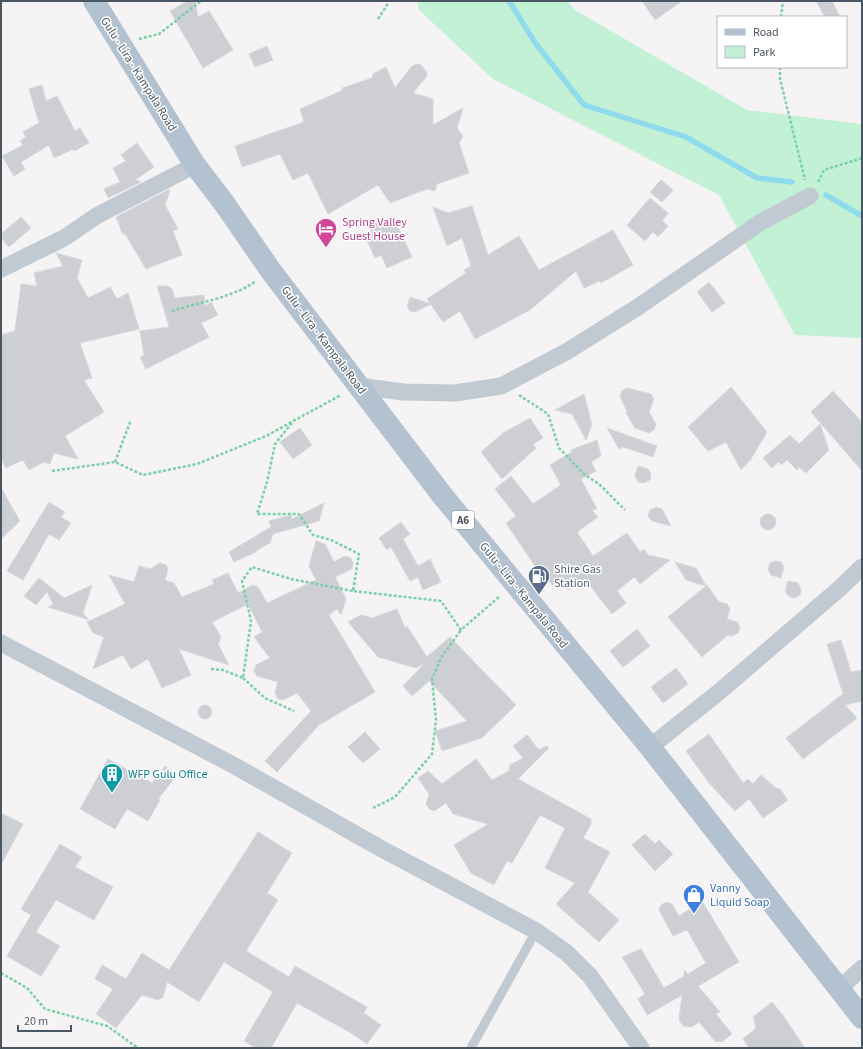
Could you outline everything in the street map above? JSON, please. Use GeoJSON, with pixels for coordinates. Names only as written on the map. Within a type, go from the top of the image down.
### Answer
{"type":"FeatureCollection","features":[{"type":"Feature","properties":{"kind":"main road","name":"Gulu - Lira - Kampala Road"},"geometry":{"type":"LineString","coordinates":[[94,1],[195,165],[271,271],[438,489],[650,747],[862,1018]]}},
{"type":"Feature","properties":{"kind":"street"},"geometry":{"type":"LineString","coordinates":[[1,269],[64,238],[98,215],[195,165]]}},
{"type":"Feature","properties":{"kind":"street"},"geometry":{"type":"LineString","coordinates":[[359,386],[403,392],[455,393],[501,386],[566,352],[638,306],[761,222],[810,196]]}},
{"type":"Feature","properties":{"kind":"street"},"geometry":{"type":"LineString","coordinates":[[650,747],[719,692],[839,589],[862,567]]}},
{"type":"Feature","properties":{"kind":"street"},"geometry":{"type":"LineString","coordinates":[[1,643],[235,766],[380,848],[536,931],[567,953],[590,976],[641,1048]]}},
{"type":"Feature","properties":{"kind":"street"},"geometry":{"type":"LineString","coordinates":[[839,989],[862,968]]}},
{"type":"Feature","properties":{"kind":"lane"},"geometry":{"type":"LineString","coordinates":[[471,1048],[536,931]]}},
{"type":"Feature","properties":{"kind":"path"},"geometry":{"type":"LineString","coordinates":[[119,43],[159,34],[201,1]]}},
{"type":"Feature","properties":{"kind":"path"},"geometry":{"type":"LineString","coordinates":[[378,19],[387,4],[386,1]]}},
{"type":"Feature","properties":{"kind":"path"},"geometry":{"type":"LineString","coordinates":[[781,16],[783,1]]}},
{"type":"Feature","properties":{"kind":"path"},"geometry":{"type":"LineString","coordinates":[[780,68],[780,79],[810,196]]}},
{"type":"Feature","properties":{"kind":"path"},"geometry":{"type":"LineString","coordinates":[[810,196],[824,170],[862,158]]}},
{"type":"Feature","properties":{"kind":"path"},"geometry":{"type":"LineString","coordinates":[[172,311],[245,289],[271,271]]}},
{"type":"Feature","properties":{"kind":"path"},"geometry":{"type":"LineString","coordinates":[[52,471],[115,462],[143,475],[197,464],[266,436],[295,419],[359,386]]}},
{"type":"Feature","properties":{"kind":"path"},"geometry":{"type":"LineString","coordinates":[[501,386],[530,400],[548,414],[559,448],[585,475],[599,484],[625,510]]}},
{"type":"Feature","properties":{"kind":"path"},"geometry":{"type":"LineString","coordinates":[[295,419],[275,444],[267,482],[257,514],[299,514],[313,536],[331,540],[359,554],[353,591]]}},
{"type":"Feature","properties":{"kind":"path"},"geometry":{"type":"LineString","coordinates":[[115,462],[131,420]]}},
{"type":"Feature","properties":{"kind":"path"},"geometry":{"type":"LineString","coordinates":[[243,678],[251,621],[242,581],[252,567],[291,579],[353,591],[441,601],[461,630]]}},
{"type":"Feature","properties":{"kind":"path"},"geometry":{"type":"LineString","coordinates":[[373,808],[395,797],[432,754],[436,720],[432,679],[442,658],[461,630],[514,583]]}},
{"type":"Feature","properties":{"kind":"path"},"geometry":{"type":"LineString","coordinates":[[211,669],[223,670],[243,678],[265,698],[294,711]]}},
{"type":"Feature","properties":{"kind":"path"},"geometry":{"type":"LineString","coordinates":[[1,973],[27,988],[45,1009],[107,1026],[138,1048]]}},
{"type":"Feature","properties":{"kind":"green space"},"geometry":{"type":"Polygon","coordinates":[[[417,1],[567,1],[575,10],[747,110],[862,124],[862,338],[795,335],[719,195],[493,79],[419,10],[417,1]]]}},
{"type":"Feature","properties":{"kind":"building"},"geometry":{"type":"Polygon","coordinates":[[[187,1],[195,1],[198,17],[209,11],[233,50],[203,68],[170,11],[187,1]]]}},
{"type":"Feature","properties":{"kind":"building"},"geometry":{"type":"Polygon","coordinates":[[[642,1],[682,1],[655,20],[642,1]]]}},
{"type":"Feature","properties":{"kind":"building"},"geometry":{"type":"Polygon","coordinates":[[[816,1],[832,1],[840,16],[824,16],[816,1]]]}},
{"type":"Feature","properties":{"kind":"building"},"geometry":{"type":"Polygon","coordinates":[[[267,46],[273,60],[255,67],[249,54],[267,46]]]}},
{"type":"Feature","properties":{"kind":"building"},"geometry":{"type":"Polygon","coordinates":[[[417,64],[421,65],[427,73],[426,77],[413,93],[433,99],[433,125],[463,108],[457,128],[463,136],[459,143],[469,173],[437,184],[435,191],[427,189],[390,203],[378,185],[328,214],[308,173],[293,180],[280,154],[242,167],[235,146],[304,122],[300,109],[343,90],[342,88],[372,78],[373,74],[386,67],[395,88],[412,66],[417,64]]]}},
{"type":"Feature","properties":{"kind":"building"},"geometry":{"type":"Polygon","coordinates":[[[42,85],[46,101],[57,96],[75,131],[80,128],[89,143],[74,151],[73,149],[54,158],[49,145],[21,162],[25,169],[14,176],[2,156],[23,145],[20,141],[26,137],[23,132],[39,123],[29,89],[42,85]]]}},
{"type":"Feature","properties":{"kind":"building"},"geometry":{"type":"Polygon","coordinates":[[[137,143],[154,167],[135,180],[141,182],[108,198],[104,189],[120,182],[113,168],[126,161],[121,155],[137,143]]]}},
{"type":"Feature","properties":{"kind":"building"},"geometry":{"type":"Polygon","coordinates":[[[661,180],[673,190],[662,202],[650,192],[661,180]]]}},
{"type":"Feature","properties":{"kind":"building"},"geometry":{"type":"Polygon","coordinates":[[[170,190],[165,205],[178,229],[173,231],[182,255],[146,269],[124,232],[123,235],[116,217],[170,190]]]}},
{"type":"Feature","properties":{"kind":"building"},"geometry":{"type":"Polygon","coordinates":[[[650,198],[668,213],[662,221],[668,226],[658,237],[653,232],[645,241],[627,225],[650,198]]]}},
{"type":"Feature","properties":{"kind":"building"},"geometry":{"type":"Polygon","coordinates":[[[472,206],[488,255],[519,236],[539,270],[613,230],[633,265],[601,283],[600,281],[584,288],[576,271],[530,310],[475,339],[460,311],[443,322],[427,299],[466,273],[464,270],[471,266],[462,238],[447,246],[433,207],[448,213],[472,206]]]}},
{"type":"Feature","properties":{"kind":"building"},"geometry":{"type":"Polygon","coordinates":[[[393,216],[412,257],[387,268],[381,255],[375,258],[367,240],[373,237],[369,227],[393,216]]]}},
{"type":"Feature","properties":{"kind":"building"},"geometry":{"type":"Polygon","coordinates":[[[21,217],[31,228],[9,247],[1,238],[1,234],[21,217]]]}},
{"type":"Feature","properties":{"kind":"building"},"geometry":{"type":"Polygon","coordinates":[[[56,253],[82,260],[77,278],[88,298],[110,287],[117,299],[128,293],[139,329],[80,343],[92,378],[84,380],[104,412],[65,436],[78,459],[54,453],[50,464],[44,462],[29,470],[23,460],[6,468],[1,458],[1,335],[15,331],[21,284],[37,286],[34,273],[63,266],[56,253]]]}},
{"type":"Feature","properties":{"kind":"building"},"geometry":{"type":"Polygon","coordinates":[[[709,282],[725,303],[712,312],[697,292],[709,282]]]}},
{"type":"Feature","properties":{"kind":"building"},"geometry":{"type":"Polygon","coordinates":[[[157,286],[168,286],[172,289],[175,298],[204,295],[205,306],[211,302],[218,315],[201,323],[209,337],[146,369],[140,357],[144,356],[140,331],[169,327],[157,286]]]}},
{"type":"Feature","properties":{"kind":"building"},"geometry":{"type":"Polygon","coordinates":[[[410,297],[431,304],[415,312],[410,311],[407,306],[410,297]]]}},
{"type":"Feature","properties":{"kind":"building"},"geometry":{"type":"Polygon","coordinates":[[[731,387],[767,432],[751,459],[741,470],[726,442],[708,451],[688,427],[731,387]]]}},
{"type":"Feature","properties":{"kind":"building"},"geometry":{"type":"Polygon","coordinates":[[[627,388],[651,394],[654,399],[649,412],[656,424],[654,430],[649,433],[635,428],[626,413],[627,411],[620,397],[622,391],[627,388]]]}},
{"type":"Feature","properties":{"kind":"building"},"geometry":{"type":"Polygon","coordinates":[[[833,391],[862,422],[862,471],[811,412],[833,391]]]}},
{"type":"Feature","properties":{"kind":"building"},"geometry":{"type":"Polygon","coordinates":[[[584,394],[592,425],[586,440],[572,414],[555,410],[584,394]]]}},
{"type":"Feature","properties":{"kind":"building"},"geometry":{"type":"Polygon","coordinates":[[[530,418],[543,438],[533,444],[536,448],[502,479],[481,452],[503,433],[530,418]]]}},
{"type":"Feature","properties":{"kind":"building"},"geometry":{"type":"Polygon","coordinates":[[[820,424],[829,450],[806,473],[799,467],[797,470],[787,460],[781,465],[778,462],[772,468],[763,458],[790,435],[799,444],[820,424]]]}},
{"type":"Feature","properties":{"kind":"building"},"geometry":{"type":"Polygon","coordinates":[[[300,428],[312,445],[293,459],[280,442],[300,428]]]}},
{"type":"Feature","properties":{"kind":"building"},"geometry":{"type":"Polygon","coordinates":[[[607,428],[657,446],[653,457],[623,447],[619,449],[607,428]]]}},
{"type":"Feature","properties":{"kind":"building"},"geometry":{"type":"Polygon","coordinates":[[[597,440],[601,456],[591,462],[596,471],[581,479],[597,509],[592,510],[598,517],[577,532],[593,556],[627,533],[640,552],[644,549],[648,555],[670,560],[640,584],[634,577],[617,591],[626,603],[612,614],[585,579],[568,590],[561,579],[553,586],[537,565],[535,566],[506,523],[516,516],[495,489],[511,476],[533,504],[561,485],[550,465],[572,452],[571,450],[597,440]]]}},
{"type":"Feature","properties":{"kind":"building"},"geometry":{"type":"Polygon","coordinates":[[[638,466],[648,469],[651,474],[650,480],[644,483],[638,482],[635,476],[638,466]]]}},
{"type":"Feature","properties":{"kind":"building"},"geometry":{"type":"Polygon","coordinates":[[[1,488],[20,521],[1,539],[1,488]]]}},
{"type":"Feature","properties":{"kind":"building"},"geometry":{"type":"Polygon","coordinates":[[[49,502],[65,512],[61,517],[71,523],[59,540],[49,534],[23,580],[7,571],[49,502]]]}},
{"type":"Feature","properties":{"kind":"building"},"geometry":{"type":"Polygon","coordinates":[[[324,503],[319,521],[273,534],[270,543],[256,552],[234,562],[229,552],[271,527],[269,521],[291,515],[292,519],[324,503]]]}},
{"type":"Feature","properties":{"kind":"building"},"geometry":{"type":"Polygon","coordinates":[[[656,507],[662,509],[671,526],[652,521],[648,516],[650,510],[656,507]]]}},
{"type":"Feature","properties":{"kind":"building"},"geometry":{"type":"Polygon","coordinates":[[[768,514],[775,519],[776,522],[771,529],[768,530],[761,525],[760,522],[765,515],[768,514]]]}},
{"type":"Feature","properties":{"kind":"building"},"geometry":{"type":"Polygon","coordinates":[[[401,522],[410,534],[403,539],[418,566],[430,559],[441,582],[423,590],[418,577],[410,581],[391,547],[387,550],[379,538],[401,522]]]}},
{"type":"Feature","properties":{"kind":"building"},"geometry":{"type":"Polygon","coordinates":[[[316,541],[325,544],[334,562],[345,556],[351,558],[353,563],[352,569],[335,577],[346,599],[341,615],[337,609],[329,615],[375,692],[319,725],[277,772],[265,761],[311,711],[297,693],[283,700],[278,699],[275,693],[278,682],[257,676],[254,671],[256,665],[270,658],[254,637],[262,632],[248,604],[212,622],[221,637],[218,644],[229,665],[179,649],[191,675],[162,688],[148,659],[131,669],[123,655],[93,669],[104,637],[93,633],[87,622],[125,604],[109,575],[134,582],[139,566],[150,569],[160,563],[166,565],[168,569],[165,580],[174,583],[182,597],[214,584],[212,580],[228,573],[238,593],[253,585],[258,587],[267,603],[316,580],[309,566],[316,541]]]}},
{"type":"Feature","properties":{"kind":"building"},"geometry":{"type":"Polygon","coordinates":[[[775,561],[781,562],[784,567],[781,578],[771,575],[768,569],[770,563],[775,561]]]}},
{"type":"Feature","properties":{"kind":"building"},"geometry":{"type":"Polygon","coordinates":[[[675,562],[696,568],[706,586],[686,580],[675,562]]]}},
{"type":"Feature","properties":{"kind":"building"},"geometry":{"type":"Polygon","coordinates":[[[39,578],[64,598],[92,585],[83,613],[89,620],[48,607],[53,604],[47,592],[36,605],[24,596],[39,578]]]}},
{"type":"Feature","properties":{"kind":"building"},"geometry":{"type":"Polygon","coordinates":[[[788,581],[798,583],[801,589],[800,595],[794,598],[788,596],[785,591],[788,581]]]}},
{"type":"Feature","properties":{"kind":"building"},"geometry":{"type":"Polygon","coordinates":[[[707,585],[719,602],[727,604],[730,609],[727,619],[737,622],[740,627],[738,633],[732,636],[728,635],[702,657],[668,617],[707,585]]]}},
{"type":"Feature","properties":{"kind":"building"},"geometry":{"type":"Polygon","coordinates":[[[397,609],[405,628],[407,626],[427,657],[450,637],[516,705],[482,738],[442,751],[435,731],[467,721],[429,681],[412,696],[403,686],[425,663],[416,668],[378,657],[348,622],[361,615],[372,618],[397,609]]]}},
{"type":"Feature","properties":{"kind":"building"},"geometry":{"type":"Polygon","coordinates":[[[637,629],[650,646],[623,667],[610,651],[637,629]]]}},
{"type":"Feature","properties":{"kind":"building"},"geometry":{"type":"Polygon","coordinates":[[[841,640],[851,672],[862,670],[862,701],[845,705],[857,718],[803,759],[786,738],[843,694],[827,644],[841,640]]]}},
{"type":"Feature","properties":{"kind":"building"},"geometry":{"type":"Polygon","coordinates":[[[676,668],[688,684],[663,703],[651,687],[676,668]]]}},
{"type":"Feature","properties":{"kind":"building"},"geometry":{"type":"Polygon","coordinates":[[[202,705],[208,705],[212,709],[212,715],[208,719],[202,719],[198,715],[198,709],[202,705]]]}},
{"type":"Feature","properties":{"kind":"building"},"geometry":{"type":"Polygon","coordinates":[[[365,732],[380,749],[363,763],[348,747],[365,732]]]}},
{"type":"Feature","properties":{"kind":"building"},"geometry":{"type":"Polygon","coordinates":[[[709,734],[743,783],[748,779],[753,784],[761,775],[777,789],[779,788],[788,800],[763,818],[749,799],[735,811],[709,783],[686,751],[709,734]]]}},
{"type":"Feature","properties":{"kind":"building"},"geometry":{"type":"Polygon","coordinates":[[[527,735],[539,750],[547,746],[549,748],[518,779],[591,819],[591,824],[583,838],[610,852],[588,892],[619,920],[599,942],[556,904],[575,883],[545,868],[565,828],[540,815],[512,863],[507,861],[494,885],[471,873],[454,845],[488,824],[453,814],[446,803],[434,811],[429,809],[426,804],[429,794],[418,778],[428,771],[442,784],[476,759],[492,780],[509,771],[510,765],[523,758],[513,746],[527,735]]]}},
{"type":"Feature","properties":{"kind":"building","name":"WFP Gulu Office"},"geometry":{"type":"Polygon","coordinates":[[[108,759],[152,783],[165,766],[177,775],[158,799],[160,800],[148,821],[127,809],[115,829],[80,809],[108,759]]]}},
{"type":"Feature","properties":{"kind":"building"},"geometry":{"type":"Polygon","coordinates":[[[1,813],[23,824],[1,865],[1,813]]]}},
{"type":"Feature","properties":{"kind":"building"},"geometry":{"type":"Polygon","coordinates":[[[258,832],[292,853],[267,893],[278,900],[246,951],[289,977],[295,966],[367,1007],[364,1013],[381,1025],[367,1044],[351,1033],[297,1003],[271,1048],[256,1048],[244,1041],[273,992],[224,962],[199,1002],[167,982],[163,997],[158,1000],[142,995],[116,1028],[96,1014],[113,989],[95,979],[102,965],[126,979],[142,953],[169,970],[258,832]]]}},
{"type":"Feature","properties":{"kind":"building"},"geometry":{"type":"Polygon","coordinates":[[[645,834],[655,844],[659,840],[673,854],[655,871],[632,845],[645,834]]]}},
{"type":"Feature","properties":{"kind":"building"},"geometry":{"type":"Polygon","coordinates":[[[60,844],[82,857],[75,867],[113,887],[94,920],[56,900],[36,932],[60,946],[41,976],[7,956],[31,915],[21,909],[60,844]]]}},
{"type":"Feature","properties":{"kind":"building"},"geometry":{"type":"Polygon","coordinates":[[[702,901],[739,962],[698,986],[720,1012],[716,1014],[732,1034],[722,1042],[715,1041],[699,1022],[692,1027],[683,1026],[679,1020],[682,995],[647,1015],[638,999],[645,994],[622,957],[641,949],[664,988],[684,976],[684,970],[688,974],[706,963],[687,930],[673,936],[659,910],[661,905],[666,902],[672,904],[679,916],[702,901]]]}},
{"type":"Feature","properties":{"kind":"building"},"geometry":{"type":"Polygon","coordinates":[[[772,1002],[805,1048],[749,1048],[743,1039],[756,1028],[753,1017],[772,1002]]]}},
{"type":"Feature","properties":{"kind":"waterway"},"geometry":{"type":"LineString","coordinates":[[509,1],[536,44],[584,105],[686,137],[757,178],[792,182]]}},
{"type":"Feature","properties":{"kind":"waterway"},"geometry":{"type":"LineString","coordinates":[[826,195],[862,216]]}},
{"type":"Feature","properties":{"kind":"place","name":"Spring Valley Guest House"},"geometry":{"type":"Point","coordinates":[326,248]}},
{"type":"Feature","properties":{"kind":"place","name":"Shire Gas Station"},"geometry":{"type":"Point","coordinates":[539,596]}},
{"type":"Feature","properties":{"kind":"place","name":"WFP Gulu Office"},"geometry":{"type":"Point","coordinates":[112,794]}},
{"type":"Feature","properties":{"kind":"place","name":"Vanny Liquid Soap"},"geometry":{"type":"Point","coordinates":[694,914]}}]}
